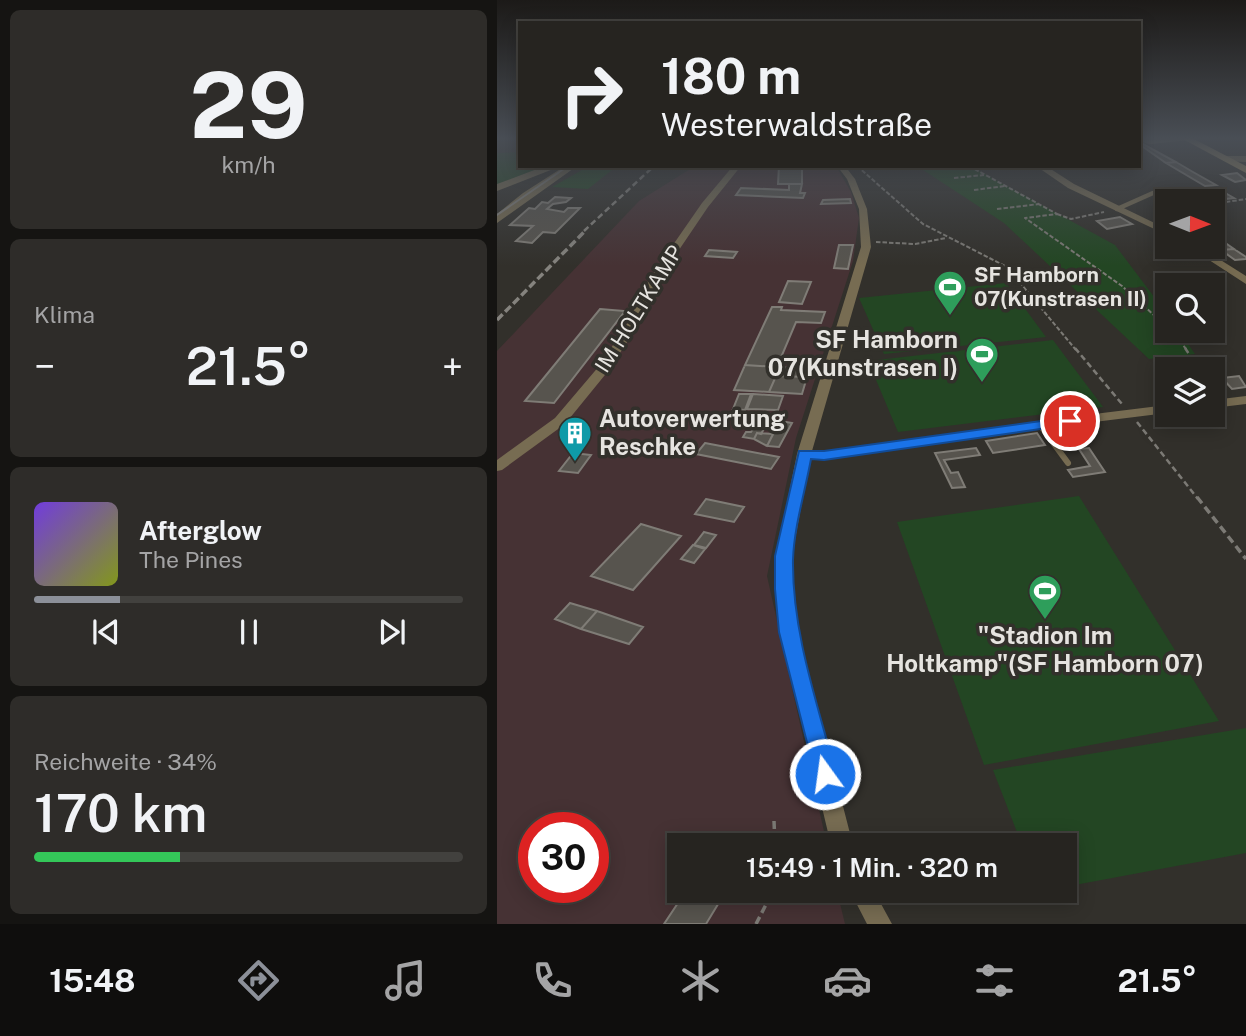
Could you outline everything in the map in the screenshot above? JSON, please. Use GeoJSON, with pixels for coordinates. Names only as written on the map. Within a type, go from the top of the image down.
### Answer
{"type":"FeatureCollection","features":[{"type":"Feature","properties":{"kind":"street"},"geometry":{"type":"LineString","coordinates":[[497,188],[514,180]]}},
{"type":"Feature","properties":{"kind":"street"},"geometry":{"type":"LineString","coordinates":[[497,220],[550,180]]}},
{"type":"Feature","properties":{"kind":"street","name":"IM HOLTKAMP"},"geometry":{"type":"LineString","coordinates":[[497,467],[560,421],[605,367],[634,321],[653,281],[725,180]]}},
{"type":"Feature","properties":{"kind":"street"},"geometry":{"type":"LineString","coordinates":[[839,833],[789,632],[784,589],[784,556],[804,454],[866,242],[863,209],[851,180]]}},
{"type":"Feature","properties":{"kind":"street"},"geometry":{"type":"LineString","coordinates":[[1063,180],[1155,226]]}},
{"type":"Feature","properties":{"kind":"street"},"geometry":{"type":"LineString","coordinates":[[1212,259],[1246,281]]}},
{"type":"Feature","properties":{"kind":"street"},"geometry":{"type":"LineString","coordinates":[[1225,403],[1246,400]]}},
{"type":"Feature","properties":{"kind":"street"},"geometry":{"type":"LineString","coordinates":[[1070,421],[1155,411]]}},
{"type":"Feature","properties":{"kind":"street"},"geometry":{"type":"LineString","coordinates":[[804,454],[824,456],[928,441]]}},
{"type":"Feature","properties":{"kind":"street"},"geometry":{"type":"LineString","coordinates":[[868,903],[880,924]]}},
{"type":"Feature","properties":{"kind":"lane"},"geometry":{"type":"LineString","coordinates":[[1117,209],[1153,193]]}},
{"type":"Feature","properties":{"kind":"lane"},"geometry":{"type":"LineString","coordinates":[[928,441],[1070,421]]}},
{"type":"Feature","properties":{"kind":"lane"},"geometry":{"type":"LineString","coordinates":[[1040,425],[1068,463]]}},
{"type":"Feature","properties":{"kind":"path"},"geometry":{"type":"LineString","coordinates":[[873,180],[923,224],[1007,267],[1246,559]]}},
{"type":"Feature","properties":{"kind":"path"},"geometry":{"type":"LineString","coordinates":[[994,180],[1071,219],[1117,209]]}},
{"type":"Feature","properties":{"kind":"path"},"geometry":{"type":"LineString","coordinates":[[974,190],[1005,186]]}},
{"type":"Feature","properties":{"kind":"path"},"geometry":{"type":"LineString","coordinates":[[1225,202],[1246,199]]}},
{"type":"Feature","properties":{"kind":"path"},"geometry":{"type":"LineString","coordinates":[[997,209],[1039,204]]}},
{"type":"Feature","properties":{"kind":"path"},"geometry":{"type":"LineString","coordinates":[[1057,214],[1025,218],[1122,286],[1155,316]]}},
{"type":"Feature","properties":{"kind":"path"},"geometry":{"type":"LineString","coordinates":[[866,242],[915,244],[948,238]]}},
{"type":"Feature","properties":{"kind":"path"},"geometry":{"type":"LineString","coordinates":[[774,821],[774,833]]}},
{"type":"Feature","properties":{"kind":"path"},"geometry":{"type":"LineString","coordinates":[[756,924],[767,903]]}},
{"type":"Feature","properties":{"kind":"shaded area"},"geometry":{"type":"Polygon","coordinates":[[[672,180],[844,180],[859,218],[853,261],[796,438],[767,576],[824,833],[667,833],[667,903],[840,903],[845,924],[497,924],[497,351],[639,201],[672,180]]]}},
{"type":"Feature","properties":{"kind":"green space"},"geometry":{"type":"Polygon","coordinates":[[[497,180],[511,180],[497,185],[497,180]]]}},
{"type":"Feature","properties":{"kind":"green space"},"geometry":{"type":"Polygon","coordinates":[[[564,180],[599,180],[588,189],[552,187],[564,180]]]}},
{"type":"Feature","properties":{"kind":"green space"},"geometry":{"type":"Polygon","coordinates":[[[939,180],[996,180],[1115,245],[1155,298],[1155,343],[1187,343],[1195,354],[1149,359],[1004,223],[939,180]]]}},
{"type":"Feature","properties":{"kind":"green space","name":"SF Hamborn 07(Kunstrasen II)"},"geometry":{"type":"Polygon","coordinates":[[[1006,283],[1046,337],[884,354],[859,298],[1006,283]]]}},
{"type":"Feature","properties":{"kind":"green space","name":"SF Hamborn 07(Kunstrasen I)"},"geometry":{"type":"Polygon","coordinates":[[[1053,340],[1103,407],[898,432],[868,361],[1053,340]]]}},
{"type":"Feature","properties":{"kind":"green space","name":"\"Stadion Im Holtkamp\"(SF Hamborn 07)"},"geometry":{"type":"Polygon","coordinates":[[[1079,496],[1219,721],[984,765],[897,522],[1079,496]]]}},
{"type":"Feature","properties":{"kind":"green space"},"geometry":{"type":"Polygon","coordinates":[[[1246,728],[1246,853],[1077,885],[1077,833],[1017,833],[993,770],[1246,728]]]}},
{"type":"Feature","properties":{"kind":"building"},"geometry":{"type":"Polygon","coordinates":[[[778,180],[802,180],[802,184],[778,184],[778,180]]]}},
{"type":"Feature","properties":{"kind":"building"},"geometry":{"type":"Polygon","coordinates":[[[1195,180],[1208,180],[1216,185],[1205,186],[1195,180]]]}},
{"type":"Feature","properties":{"kind":"building"},"geometry":{"type":"Polygon","coordinates":[[[789,184],[802,184],[800,193],[805,193],[803,198],[736,195],[741,188],[789,190],[789,184]]]}},
{"type":"Feature","properties":{"kind":"building"},"geometry":{"type":"Polygon","coordinates":[[[555,197],[571,198],[547,209],[564,212],[568,208],[580,208],[555,233],[543,232],[532,243],[516,241],[533,226],[510,225],[529,208],[535,209],[542,202],[548,203],[555,197]]]}},
{"type":"Feature","properties":{"kind":"building"},"geometry":{"type":"Polygon","coordinates":[[[555,197],[571,198],[547,209],[564,212],[568,208],[580,208],[555,233],[543,232],[532,243],[516,241],[533,226],[510,225],[529,208],[535,209],[542,202],[548,203],[555,197]]]}},
{"type":"Feature","properties":{"kind":"building"},"geometry":{"type":"Polygon","coordinates":[[[850,199],[851,203],[821,204],[823,200],[850,199]]]}},
{"type":"Feature","properties":{"kind":"building"},"geometry":{"type":"Polygon","coordinates":[[[1120,217],[1132,224],[1107,229],[1097,221],[1120,217]]]}},
{"type":"Feature","properties":{"kind":"building"},"geometry":{"type":"Polygon","coordinates":[[[1225,243],[1234,249],[1225,250],[1225,243]]]}},
{"type":"Feature","properties":{"kind":"building"},"geometry":{"type":"Polygon","coordinates":[[[839,245],[853,245],[848,269],[834,268],[839,245]]]}},
{"type":"Feature","properties":{"kind":"building"},"geometry":{"type":"Polygon","coordinates":[[[1234,249],[1246,259],[1235,260],[1225,253],[1225,250],[1234,249]]]}},
{"type":"Feature","properties":{"kind":"building"},"geometry":{"type":"Polygon","coordinates":[[[709,250],[737,252],[733,258],[705,256],[709,250]]]}},
{"type":"Feature","properties":{"kind":"building"},"geometry":{"type":"Polygon","coordinates":[[[788,281],[811,282],[802,304],[779,302],[788,281]]]}},
{"type":"Feature","properties":{"kind":"building"},"geometry":{"type":"Polygon","coordinates":[[[772,307],[782,307],[781,310],[825,312],[821,323],[796,322],[777,367],[745,365],[772,307]]]}},
{"type":"Feature","properties":{"kind":"building"},"geometry":{"type":"Polygon","coordinates":[[[600,309],[625,311],[554,403],[525,401],[600,309]]]}},
{"type":"Feature","properties":{"kind":"building"},"geometry":{"type":"Polygon","coordinates":[[[745,365],[809,368],[807,377],[776,376],[769,392],[734,390],[745,365]]]}},
{"type":"Feature","properties":{"kind":"building"},"geometry":{"type":"Polygon","coordinates":[[[776,376],[807,377],[802,394],[769,392],[776,376]]]}},
{"type":"Feature","properties":{"kind":"building"},"geometry":{"type":"Polygon","coordinates":[[[1239,376],[1246,387],[1232,389],[1225,378],[1239,376]]]}},
{"type":"Feature","properties":{"kind":"building"},"geometry":{"type":"Polygon","coordinates":[[[739,394],[751,394],[745,410],[733,409],[739,394]]]}},
{"type":"Feature","properties":{"kind":"building"},"geometry":{"type":"Polygon","coordinates":[[[753,394],[783,396],[778,410],[747,409],[753,394]]]}},
{"type":"Feature","properties":{"kind":"building"},"geometry":{"type":"Polygon","coordinates":[[[749,418],[768,420],[765,427],[744,425],[749,418]]]}},
{"type":"Feature","properties":{"kind":"building"},"geometry":{"type":"Polygon","coordinates":[[[780,421],[792,423],[779,447],[767,446],[780,421]]]}},
{"type":"Feature","properties":{"kind":"building"},"geometry":{"type":"Polygon","coordinates":[[[755,426],[765,427],[754,439],[743,437],[746,432],[751,432],[755,426]]]}},
{"type":"Feature","properties":{"kind":"building"},"geometry":{"type":"Polygon","coordinates":[[[1075,428],[1084,442],[1077,443],[1078,445],[1058,445],[1050,431],[1075,428]]]}},
{"type":"Feature","properties":{"kind":"building"},"geometry":{"type":"Polygon","coordinates":[[[757,433],[773,434],[767,446],[754,439],[757,433]]]}},
{"type":"Feature","properties":{"kind":"building"},"geometry":{"type":"Polygon","coordinates":[[[1037,433],[1045,445],[993,453],[986,441],[1037,433]]]}},
{"type":"Feature","properties":{"kind":"building"},"geometry":{"type":"Polygon","coordinates":[[[705,443],[779,457],[771,469],[696,454],[705,443]]]}},
{"type":"Feature","properties":{"kind":"building"},"geometry":{"type":"Polygon","coordinates":[[[976,448],[980,455],[944,460],[951,473],[958,472],[965,487],[952,488],[935,453],[976,448]]]}},
{"type":"Feature","properties":{"kind":"building"},"geometry":{"type":"Polygon","coordinates":[[[1089,448],[1105,472],[1073,477],[1068,470],[1090,466],[1079,449],[1089,448]]]}},
{"type":"Feature","properties":{"kind":"building","name":"Autoverwertung Reschke"},"geometry":{"type":"Polygon","coordinates":[[[573,453],[591,455],[578,473],[559,471],[573,453]]]}},
{"type":"Feature","properties":{"kind":"building"},"geometry":{"type":"Polygon","coordinates":[[[706,499],[744,507],[734,522],[695,514],[706,499]]]}},
{"type":"Feature","properties":{"kind":"building"},"geometry":{"type":"Polygon","coordinates":[[[641,524],[681,536],[633,590],[591,576],[641,524]]]}},
{"type":"Feature","properties":{"kind":"building"},"geometry":{"type":"Polygon","coordinates":[[[704,532],[716,535],[706,548],[694,545],[704,532]]]}},
{"type":"Feature","properties":{"kind":"building"},"geometry":{"type":"Polygon","coordinates":[[[693,545],[705,549],[694,563],[681,559],[693,545]]]}},
{"type":"Feature","properties":{"kind":"building"},"geometry":{"type":"Polygon","coordinates":[[[570,603],[597,611],[581,629],[555,619],[570,603]]]}},
{"type":"Feature","properties":{"kind":"building"},"geometry":{"type":"Polygon","coordinates":[[[597,611],[643,627],[629,644],[581,629],[597,611]]]}},
{"type":"Feature","properties":{"kind":"building"},"geometry":{"type":"Polygon","coordinates":[[[678,903],[719,903],[706,924],[664,924],[678,903]]]}},
{"type":"Feature","properties":{"kind":"tram line"},"geometry":{"type":"LineString","coordinates":[[497,215],[548,180]]}},
{"type":"Feature","properties":{"kind":"railway"},"geometry":{"type":"LineString","coordinates":[[584,231],[639,180]]}},
{"type":"Feature","properties":{"kind":"railway"},"geometry":{"type":"LineString","coordinates":[[497,320],[586,230]]}},
{"type":"Feature","properties":{"kind":"place","name":"SF Hamborn 07(Kunstrasen II)"},"geometry":{"type":"Point","coordinates":[950,317]}},
{"type":"Feature","properties":{"kind":"place","name":"SF Hamborn 07(Kunstrasen I)"},"geometry":{"type":"Point","coordinates":[982,384]}},
{"type":"Feature","properties":{"kind":"place","name":"Autoverwertung Reschke"},"geometry":{"type":"Point","coordinates":[575,463]}},
{"type":"Feature","properties":{"kind":"place","name":"\"Stadion Im Holtkamp\"(SF Hamborn 07)"},"geometry":{"type":"Point","coordinates":[1045,621]}},
{"type":"Feature","properties":{"kind":"route"},"geometry":{"type":"LineString","coordinates":[[825,774],[789,632],[784,589],[784,556],[804,454],[824,456],[1070,421]]}}]}
